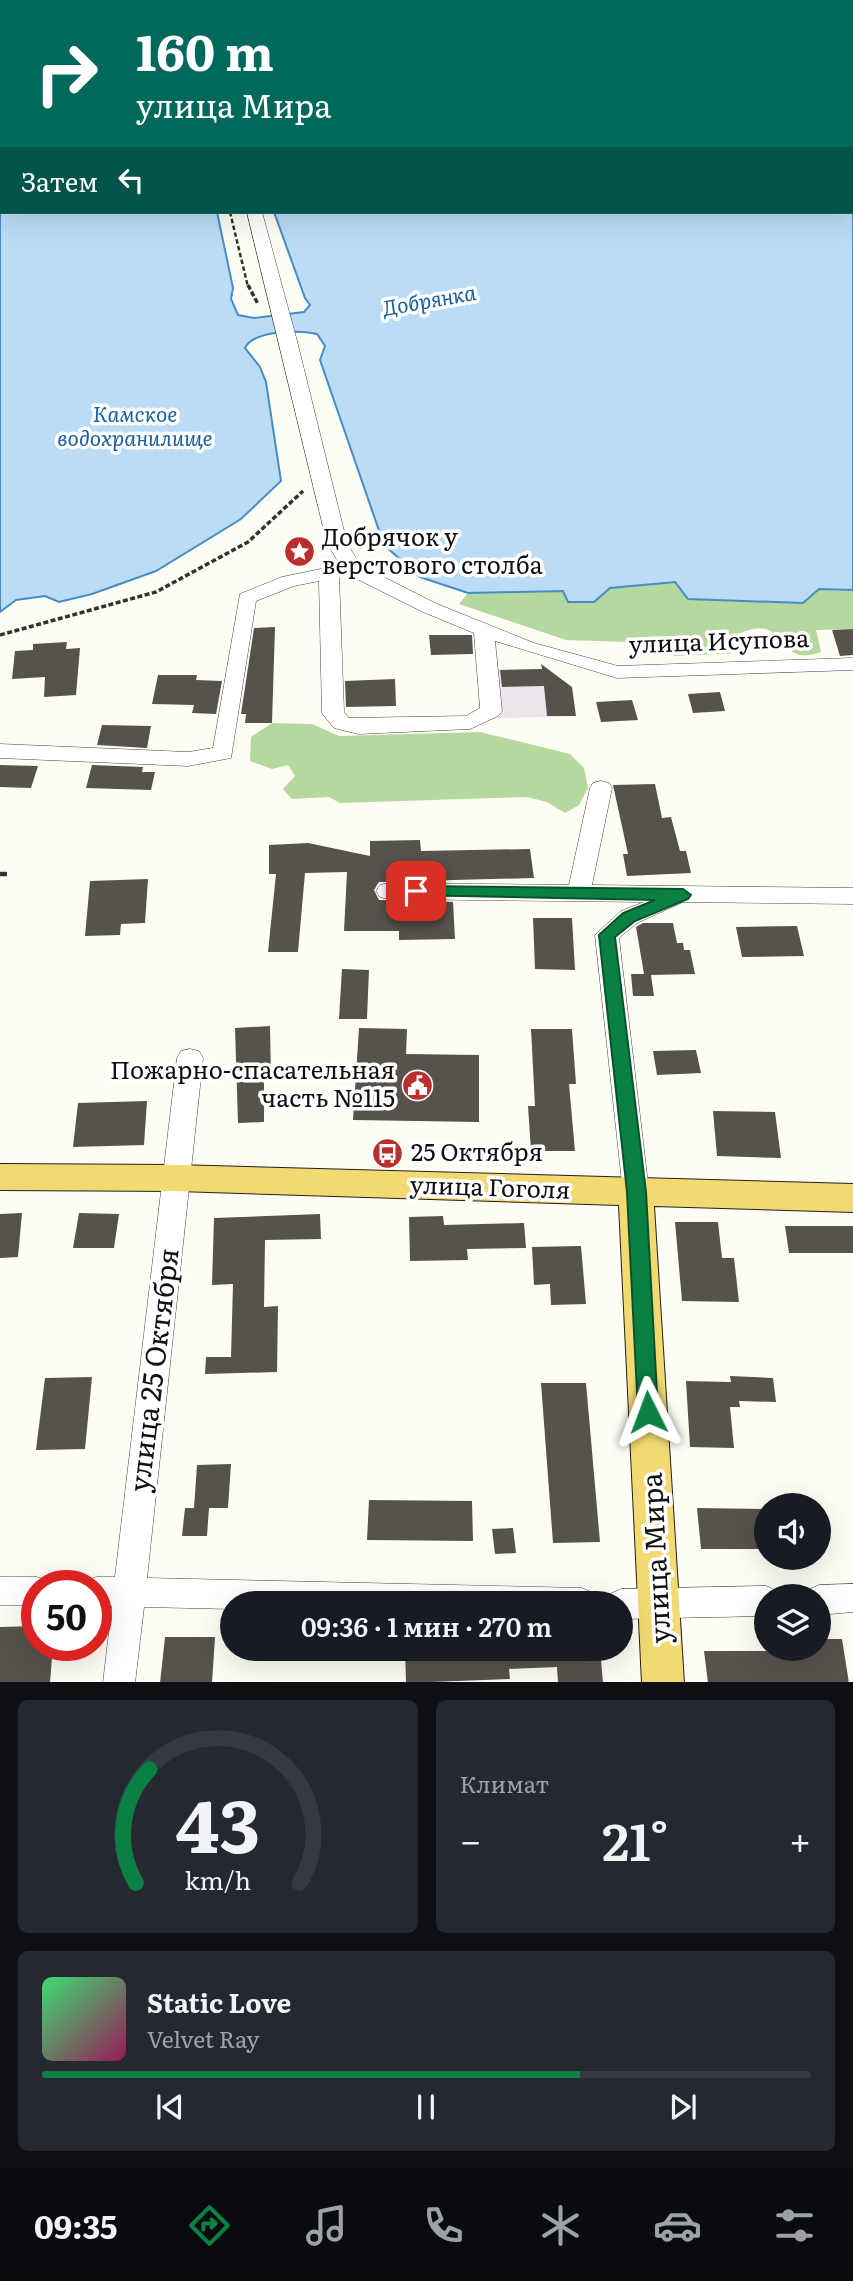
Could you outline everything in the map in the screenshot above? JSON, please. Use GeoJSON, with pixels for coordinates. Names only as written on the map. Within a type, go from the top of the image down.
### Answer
{"type":"FeatureCollection","features":[{"type":"Feature","properties":{"kind":"main road","name":"улица Гоголя"},"geometry":{"type":"LineString","coordinates":[[0,1177],[177,1178],[853,1198]]}},
{"type":"Feature","properties":{"kind":"main road","name":"улица Мира"},"geometry":{"type":"LineString","coordinates":[[636,1192],[639,1604],[663,1682]]}},
{"type":"Feature","properties":{"kind":"street"},"geometry":{"type":"LineString","coordinates":[[0,751],[188,759],[223,753],[247,598],[289,581],[352,569],[338,543],[289,341],[255,214]]}},
{"type":"Feature","properties":{"kind":"street","name":"улица Исупова"},"geometry":{"type":"LineString","coordinates":[[352,569],[430,608],[484,631],[527,647],[617,672],[853,664]]}},
{"type":"Feature","properties":{"kind":"street"},"geometry":{"type":"LineString","coordinates":[[329,572],[332,713],[342,723],[358,727],[470,722],[491,712],[484,631]]}},
{"type":"Feature","properties":{"kind":"street"},"geometry":{"type":"LineString","coordinates":[[579,894],[601,788]]}},
{"type":"Feature","properties":{"kind":"street"},"geometry":{"type":"LineString","coordinates":[[388,891],[853,896]]}},
{"type":"Feature","properties":{"kind":"street","name":"улица Мира"},"geometry":{"type":"LineString","coordinates":[[636,1192],[607,935],[629,917],[683,895]]}},
{"type":"Feature","properties":{"kind":"street","name":"улица 25 Октября"},"geometry":{"type":"LineString","coordinates":[[119,1682],[190,1058]]}},
{"type":"Feature","properties":{"kind":"street"},"geometry":{"type":"LineString","coordinates":[[0,1591],[21,1591]]}},
{"type":"Feature","properties":{"kind":"street"},"geometry":{"type":"LineString","coordinates":[[112,1591],[220,1593]]}},
{"type":"Feature","properties":{"kind":"street"},"geometry":{"type":"LineString","coordinates":[[831,1599],[853,1598]]}},
{"type":"Feature","properties":{"kind":"street"},"geometry":{"type":"LineString","coordinates":[[639,1604],[754,1601]]}},
{"type":"Feature","properties":{"kind":"path"},"geometry":{"type":"LineString","coordinates":[[230,214],[249,291],[262,310]]}},
{"type":"Feature","properties":{"kind":"path"},"geometry":{"type":"LineString","coordinates":[[0,635],[156,592],[248,542],[303,491],[304,481]]}},
{"type":"Feature","properties":{"kind":"path"},"geometry":{"type":"LineString","coordinates":[[0,874],[9,874]]}},
{"type":"Feature","properties":{"kind":"shaded area"},"geometry":{"type":"Polygon","coordinates":[[[547,669],[576,716],[478,719],[479,670],[547,669]]]}},
{"type":"Feature","properties":{"kind":"green space"},"geometry":{"type":"Polygon","coordinates":[[[675,582],[688,599],[803,603],[819,589],[853,590],[853,629],[816,630],[821,652],[806,655],[795,653],[766,629],[753,629],[735,635],[739,653],[674,656],[658,643],[566,640],[459,604],[468,593],[563,591],[569,602],[610,588],[675,582]]]}},
{"type":"Feature","properties":{"kind":"green space"},"geometry":{"type":"Polygon","coordinates":[[[272,723],[312,724],[339,736],[480,732],[570,754],[584,768],[588,788],[579,805],[565,813],[547,802],[527,797],[340,803],[329,797],[292,799],[283,789],[295,776],[288,765],[272,769],[250,761],[251,737],[272,723]]]}},
{"type":"Feature","properties":{"kind":"water"},"geometry":{"type":"Polygon","coordinates":[[[0,214],[217,214],[233,288],[231,299],[238,315],[254,318],[304,312],[310,305],[305,298],[275,214],[853,214],[853,590],[819,589],[803,603],[688,599],[675,582],[610,588],[594,602],[568,602],[563,591],[468,593],[420,577],[384,545],[320,360],[325,346],[317,334],[289,332],[257,338],[245,348],[260,367],[266,382],[281,481],[241,519],[156,571],[92,594],[59,602],[45,596],[16,600],[0,612],[0,214]]]}},
{"type":"Feature","properties":{"kind":"building"},"geometry":{"type":"Polygon","coordinates":[[[275,627],[272,723],[245,723],[246,714],[241,714],[254,628],[275,627]]]}},
{"type":"Feature","properties":{"kind":"building"},"geometry":{"type":"Polygon","coordinates":[[[853,629],[853,655],[840,656],[832,630],[853,629]]]}},
{"type":"Feature","properties":{"kind":"building"},"geometry":{"type":"Polygon","coordinates":[[[429,635],[472,635],[473,654],[431,655],[429,635]]]}},
{"type":"Feature","properties":{"kind":"building"},"geometry":{"type":"Polygon","coordinates":[[[67,642],[66,649],[80,648],[76,695],[44,697],[45,677],[12,679],[15,651],[33,650],[33,644],[67,642]]]}},
{"type":"Feature","properties":{"kind":"building"},"geometry":{"type":"Polygon","coordinates":[[[541,664],[572,687],[576,716],[547,716],[544,686],[502,687],[500,670],[542,669],[541,664]]]}},
{"type":"Feature","properties":{"kind":"building"},"geometry":{"type":"Polygon","coordinates":[[[158,675],[197,675],[196,680],[222,681],[216,714],[192,713],[194,705],[152,704],[158,675]]]}},
{"type":"Feature","properties":{"kind":"building"},"geometry":{"type":"Polygon","coordinates":[[[395,679],[396,706],[346,707],[345,681],[395,679]]]}},
{"type":"Feature","properties":{"kind":"building"},"geometry":{"type":"Polygon","coordinates":[[[720,692],[725,711],[693,713],[688,694],[720,692]]]}},
{"type":"Feature","properties":{"kind":"building"},"geometry":{"type":"Polygon","coordinates":[[[632,700],[638,720],[601,722],[596,702],[632,700]]]}},
{"type":"Feature","properties":{"kind":"building"},"geometry":{"type":"Polygon","coordinates":[[[102,725],[151,726],[147,748],[97,745],[102,725]]]}},
{"type":"Feature","properties":{"kind":"building"},"geometry":{"type":"Polygon","coordinates":[[[0,765],[38,766],[31,788],[0,787],[0,765]]]}},
{"type":"Feature","properties":{"kind":"building"},"geometry":{"type":"Polygon","coordinates":[[[92,765],[143,767],[142,772],[155,772],[151,790],[86,788],[92,765]]]}},
{"type":"Feature","properties":{"kind":"building"},"geometry":{"type":"Polygon","coordinates":[[[655,784],[662,818],[671,817],[680,851],[686,851],[691,873],[627,876],[623,854],[628,854],[613,785],[655,784]]]}},
{"type":"Feature","properties":{"kind":"building"},"geometry":{"type":"Polygon","coordinates":[[[420,840],[421,851],[530,849],[534,878],[379,882],[374,890],[379,900],[453,902],[455,939],[399,940],[399,931],[344,931],[347,872],[305,873],[298,952],[268,952],[276,874],[269,874],[269,845],[308,843],[370,856],[370,841],[420,840]]]}},
{"type":"Feature","properties":{"kind":"building"},"geometry":{"type":"Polygon","coordinates":[[[148,879],[145,923],[121,924],[120,935],[85,936],[90,881],[148,879]]]}},
{"type":"Feature","properties":{"kind":"building"},"geometry":{"type":"Polygon","coordinates":[[[533,918],[572,918],[575,970],[535,969],[533,918]]]}},
{"type":"Feature","properties":{"kind":"building"},"geometry":{"type":"Polygon","coordinates":[[[643,923],[673,923],[677,943],[683,943],[684,950],[690,950],[695,974],[651,975],[654,996],[633,996],[631,974],[644,974],[636,927],[643,923]]]}},
{"type":"Feature","properties":{"kind":"building"},"geometry":{"type":"Polygon","coordinates":[[[797,926],[804,956],[742,957],[736,927],[797,926]]]}},
{"type":"Feature","properties":{"kind":"building"},"geometry":{"type":"Polygon","coordinates":[[[342,969],[369,970],[367,1019],[339,1019],[342,969]]]}},
{"type":"Feature","properties":{"kind":"building"},"geometry":{"type":"Polygon","coordinates":[[[270,1026],[271,1078],[264,1079],[264,1122],[238,1123],[235,1028],[270,1026]]]}},
{"type":"Feature","properties":{"kind":"building"},"geometry":{"type":"Polygon","coordinates":[[[359,1028],[407,1029],[406,1054],[479,1055],[479,1122],[353,1120],[359,1028]]]}},
{"type":"Feature","properties":{"kind":"building"},"geometry":{"type":"Polygon","coordinates":[[[531,1029],[572,1029],[576,1084],[569,1084],[575,1151],[531,1151],[528,1106],[535,1106],[531,1029]]]}},
{"type":"Feature","properties":{"kind":"building"},"geometry":{"type":"Polygon","coordinates":[[[696,1050],[701,1073],[657,1075],[653,1051],[696,1050]]]}},
{"type":"Feature","properties":{"kind":"building"},"geometry":{"type":"Polygon","coordinates":[[[147,1101],[144,1145],[73,1147],[78,1103],[147,1101]]]}},
{"type":"Feature","properties":{"kind":"building"},"geometry":{"type":"Polygon","coordinates":[[[713,1111],[775,1112],[781,1158],[717,1156],[713,1111]]]}},
{"type":"Feature","properties":{"kind":"building"},"geometry":{"type":"Polygon","coordinates":[[[22,1213],[18,1257],[0,1258],[0,1214],[22,1213]]]}},
{"type":"Feature","properties":{"kind":"building"},"geometry":{"type":"Polygon","coordinates":[[[79,1213],[119,1214],[114,1248],[73,1248],[79,1213]]]}},
{"type":"Feature","properties":{"kind":"building"},"geometry":{"type":"Polygon","coordinates":[[[320,1214],[321,1239],[265,1240],[264,1307],[278,1306],[277,1372],[205,1374],[206,1357],[231,1357],[233,1284],[212,1285],[214,1218],[320,1214]]]}},
{"type":"Feature","properties":{"kind":"building"},"geometry":{"type":"Polygon","coordinates":[[[443,1216],[444,1225],[524,1223],[526,1248],[467,1249],[468,1260],[410,1261],[409,1217],[443,1216]]]}},
{"type":"Feature","properties":{"kind":"building"},"geometry":{"type":"Polygon","coordinates":[[[675,1222],[718,1222],[722,1258],[734,1258],[739,1302],[682,1301],[675,1222]]]}},
{"type":"Feature","properties":{"kind":"building"},"geometry":{"type":"Polygon","coordinates":[[[785,1226],[853,1226],[853,1253],[789,1253],[785,1226]]]}},
{"type":"Feature","properties":{"kind":"building"},"geometry":{"type":"Polygon","coordinates":[[[581,1246],[586,1304],[551,1305],[550,1284],[534,1285],[532,1247],[581,1246]]]}},
{"type":"Feature","properties":{"kind":"building"},"geometry":{"type":"Polygon","coordinates":[[[730,1376],[773,1378],[776,1402],[739,1401],[740,1407],[730,1407],[734,1448],[690,1447],[686,1381],[731,1382],[730,1376]]]}},
{"type":"Feature","properties":{"kind":"building"},"geometry":{"type":"Polygon","coordinates":[[[92,1377],[85,1449],[36,1450],[45,1378],[92,1377]]]}},
{"type":"Feature","properties":{"kind":"building"},"geometry":{"type":"Polygon","coordinates":[[[541,1383],[586,1383],[600,1542],[553,1543],[541,1383]]]}},
{"type":"Feature","properties":{"kind":"building"},"geometry":{"type":"Polygon","coordinates":[[[231,1464],[228,1508],[194,1508],[197,1465],[231,1464]]]}},
{"type":"Feature","properties":{"kind":"building"},"geometry":{"type":"Polygon","coordinates":[[[369,1500],[472,1501],[473,1541],[367,1540],[369,1500]]]}},
{"type":"Feature","properties":{"kind":"building"},"geometry":{"type":"Polygon","coordinates":[[[185,1508],[209,1508],[207,1536],[182,1536],[185,1508]]]}},
{"type":"Feature","properties":{"kind":"building"},"geometry":{"type":"Polygon","coordinates":[[[697,1508],[754,1509],[754,1549],[701,1549],[697,1508]]]}},
{"type":"Feature","properties":{"kind":"building"},"geometry":{"type":"Polygon","coordinates":[[[513,1528],[516,1553],[495,1554],[492,1529],[513,1528]]]}},
{"type":"Feature","properties":{"kind":"building"},"geometry":{"type":"Polygon","coordinates":[[[21,1626],[21,1661],[52,1661],[50,1682],[0,1682],[0,1627],[21,1626]]]}},
{"type":"Feature","properties":{"kind":"building"},"geometry":{"type":"Polygon","coordinates":[[[165,1637],[215,1637],[212,1682],[160,1682],[165,1637]]]}},
{"type":"Feature","properties":{"kind":"building"},"geometry":{"type":"Polygon","coordinates":[[[831,1639],[842,1639],[849,1682],[708,1682],[704,1651],[754,1651],[754,1661],[831,1661],[831,1639]]]}},
{"type":"Feature","properties":{"kind":"building"},"geometry":{"type":"Polygon","coordinates":[[[405,1661],[601,1661],[603,1682],[558,1682],[557,1667],[509,1669],[510,1679],[406,1682],[405,1661]]]}},
{"type":"Feature","properties":{"kind":"place","name":"Добрячок у верстового столба"},"geometry":{"type":"Point","coordinates":[299,552]}},
{"type":"Feature","properties":{"kind":"place","name":"Пожарно-спасательная часть №115"},"geometry":{"type":"Point","coordinates":[418,1085]}},
{"type":"Feature","properties":{"kind":"place","name":"25 Октября"},"geometry":{"type":"Point","coordinates":[388,1153]}},
{"type":"Feature","properties":{"kind":"route"},"geometry":{"type":"LineString","coordinates":[[416,891],[683,895],[629,917],[607,935],[636,1192],[648,1412]]}},
{"type":"Feature","properties":{"kind":"water label","name":"Добрянка"},"geometry":{"type":"Point","coordinates":[429,301]}},
{"type":"Feature","properties":{"kind":"water label","name":"Камское водохранилище"},"geometry":{"type":"Point","coordinates":[135,427]}}]}
